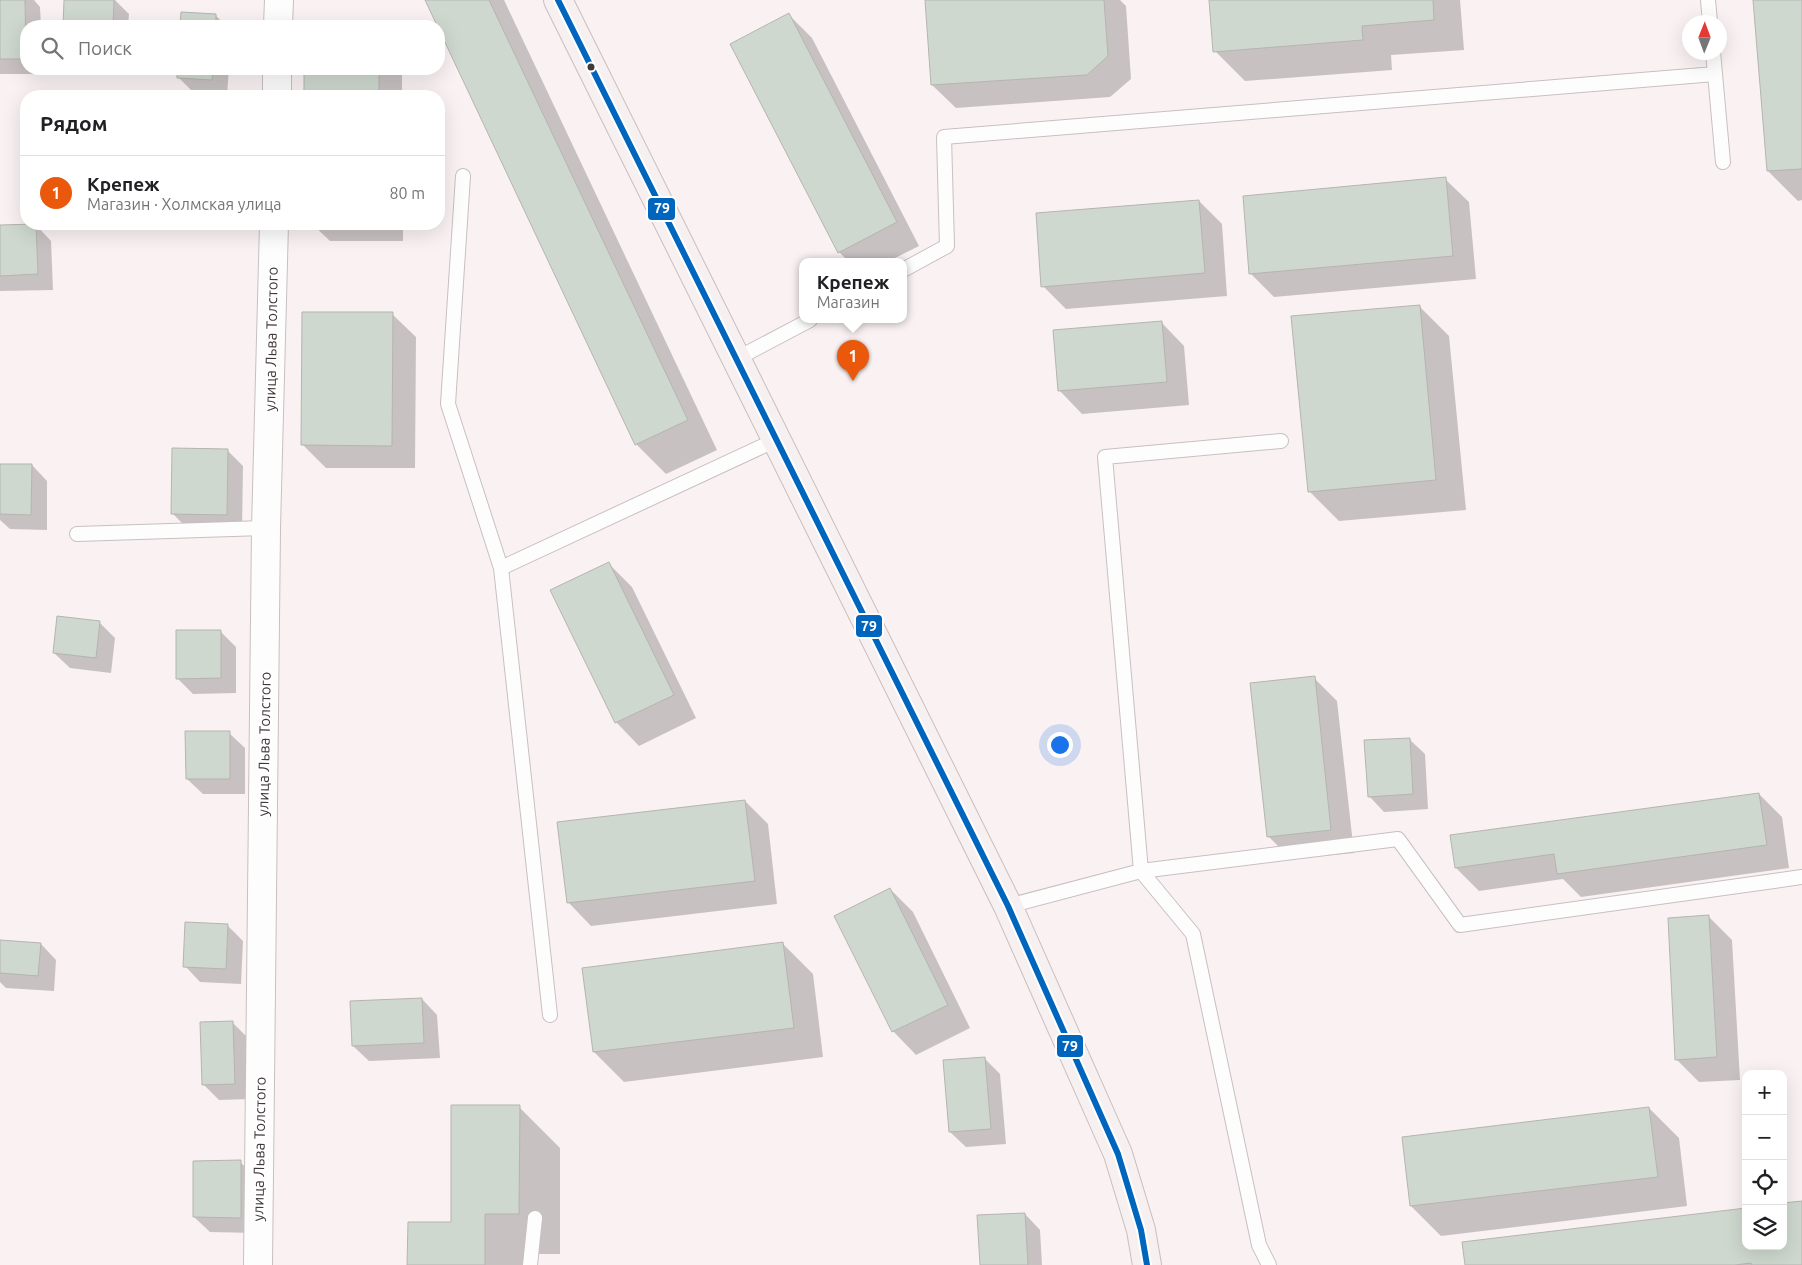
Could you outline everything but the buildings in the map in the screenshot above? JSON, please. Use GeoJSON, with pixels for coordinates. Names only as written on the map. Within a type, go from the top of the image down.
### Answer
{"type":"FeatureCollection","features":[{"type":"Feature","properties":{"kind":"main road"},"geometry":{"type":"LineString","coordinates":[[558,0],[1008,906],[1118,1154],[1141,1230],[1146,1265]]}},
{"type":"Feature","properties":{"kind":"street"},"geometry":{"type":"LineString","coordinates":[[278,20],[279,0]]}},
{"type":"Feature","properties":{"kind":"street"},"geometry":{"type":"LineString","coordinates":[[276,90],[277,75]]}},
{"type":"Feature","properties":{"kind":"street","name":"улица Льва Толстого"},"geometry":{"type":"LineString","coordinates":[[258,1265],[266,528],[274,230]]}},
{"type":"Feature","properties":{"kind":"lane"},"geometry":{"type":"LineString","coordinates":[[1708,0],[1709,15]]}},
{"type":"Feature","properties":{"kind":"lane"},"geometry":{"type":"LineString","coordinates":[[1714,60],[1723,162]]}},
{"type":"Feature","properties":{"kind":"lane"},"geometry":{"type":"LineString","coordinates":[[907,268],[947,246],[944,137],[1715,74]]}},
{"type":"Feature","properties":{"kind":"lane"},"geometry":{"type":"LineString","coordinates":[[463,176],[448,404],[501,568],[550,1015]]}},
{"type":"Feature","properties":{"kind":"lane"},"geometry":{"type":"LineString","coordinates":[[736,359],[804,323]]}},
{"type":"Feature","properties":{"kind":"lane"},"geometry":{"type":"LineString","coordinates":[[501,568],[776,440]]}},
{"type":"Feature","properties":{"kind":"lane"},"geometry":{"type":"LineString","coordinates":[[1269,1265],[1259,1245],[1193,934],[1141,871],[1105,457],[1281,441]]}},
{"type":"Feature","properties":{"kind":"lane"},"geometry":{"type":"LineString","coordinates":[[77,534],[266,528]]}},
{"type":"Feature","properties":{"kind":"lane"},"geometry":{"type":"LineString","coordinates":[[1008,906],[1141,871],[1398,839],[1460,926],[1802,877]]}},
{"type":"Feature","properties":{"kind":"lane"},"geometry":{"type":"LineString","coordinates":[[530,1265],[535,1218]]}},
{"type":"Feature","properties":{"kind":"transit line","name":"79"},"geometry":{"type":"LineString","coordinates":[[558,0],[1008,906],[1118,1154],[1141,1230],[1147,1265]]}},
{"type":"Feature","properties":{"kind":"place","name":"Крепеж"},"geometry":{"type":"Point","coordinates":[853,381]}}]}
